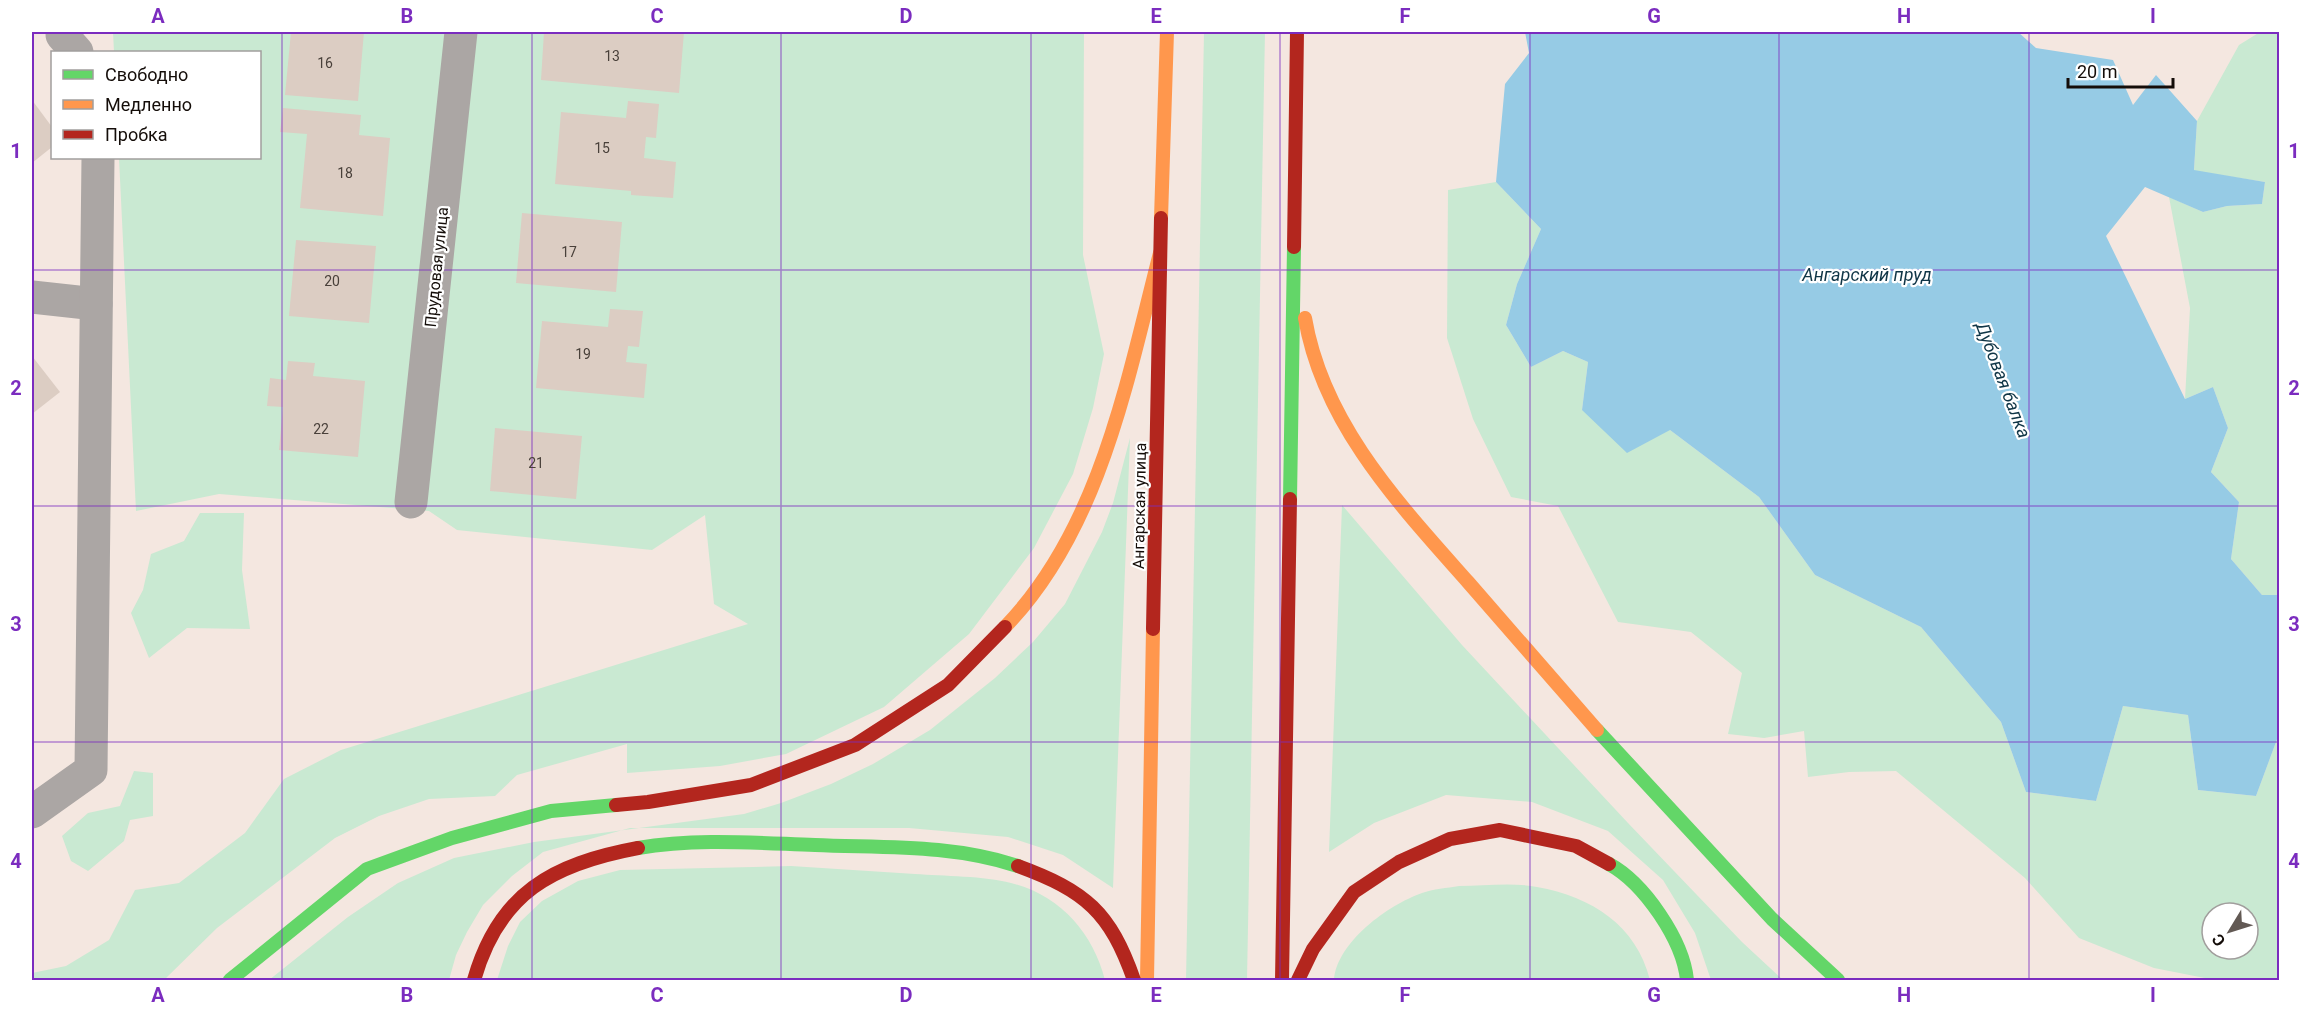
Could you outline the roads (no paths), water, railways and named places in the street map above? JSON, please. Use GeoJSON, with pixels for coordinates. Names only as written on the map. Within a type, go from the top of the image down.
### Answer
{"type":"FeatureCollection","features":[{"type":"Feature","properties":{"kind":"main road","name":"Ангарская улица"},"geometry":{"type":"LineString","coordinates":[[1147,981],[1160,254],[1167,32]]}},
{"type":"Feature","properties":{"kind":"main road"},"geometry":{"type":"LineString","coordinates":[[1282,981],[1297,32]]}},
{"type":"Feature","properties":{"kind":"main road"},"geometry":{"type":"LineString","coordinates":[[1293,251],[1310,348],[1329,398],[1368,463],[1415,522],[1625,762],[1772,919],[1838,981]]}},
{"type":"Feature","properties":{"kind":"main road"},"geometry":{"type":"LineString","coordinates":[[230,981],[367,869],[452,838],[551,811],[648,802],[751,785],[855,745],[948,685],[1022,609],[1071,535],[1115,427],[1160,254]]}},
{"type":"Feature","properties":{"kind":"main road"},"geometry":{"type":"LineString","coordinates":[[1298,981],[1313,949],[1354,892],[1399,862],[1450,839],[1500,830],[1576,846],[1624,872],[1664,918],[1686,969],[1687,981]]}},
{"type":"Feature","properties":{"kind":"main road"},"geometry":{"type":"LineString","coordinates":[[474,981],[483,948],[504,915],[539,882],[584,862],[642,847],[702,843],[915,848],[968,852],[1020,866],[1061,885],[1094,906],[1112,930],[1127,960],[1134,981]]}},
{"type":"Feature","properties":{"kind":"street","name":"Прудовая улица"},"geometry":{"type":"LineString","coordinates":[[411,502],[461,32]]}},
{"type":"Feature","properties":{"kind":"street"},"geometry":{"type":"LineString","coordinates":[[32,812],[91,770],[98,159]]}},
{"type":"Feature","properties":{"kind":"street"},"geometry":{"type":"LineString","coordinates":[[32,297],[96,304]]}},
{"type":"Feature","properties":{"kind":"water","name":"Ангарский пруд"},"geometry":{"type":"Polygon","coordinates":[[[1525,32],[2018,32],[2036,48],[2113,60],[2133,105],[2156,75],[2197,121],[2194,170],[2265,182],[2262,204],[2227,206],[2203,212],[2145,187],[2106,236],[2185,399],[2213,387],[2228,428],[2211,472],[2239,502],[2231,559],[2262,595],[2279,595],[2279,734],[2256,796],[2198,790],[2188,715],[2123,706],[2096,801],[2026,792],[2001,722],[1921,627],[1815,575],[1759,497],[1670,430],[1627,453],[1582,410],[1588,362],[1563,351],[1531,367],[1506,325],[1517,284],[1541,229],[1496,182],[1505,84],[1529,53],[1525,32]]]}},
{"type":"Feature","properties":{"kind":"water label","name":"Дубовая балка"},"geometry":{"type":"Point","coordinates":[2003,380]}}]}
